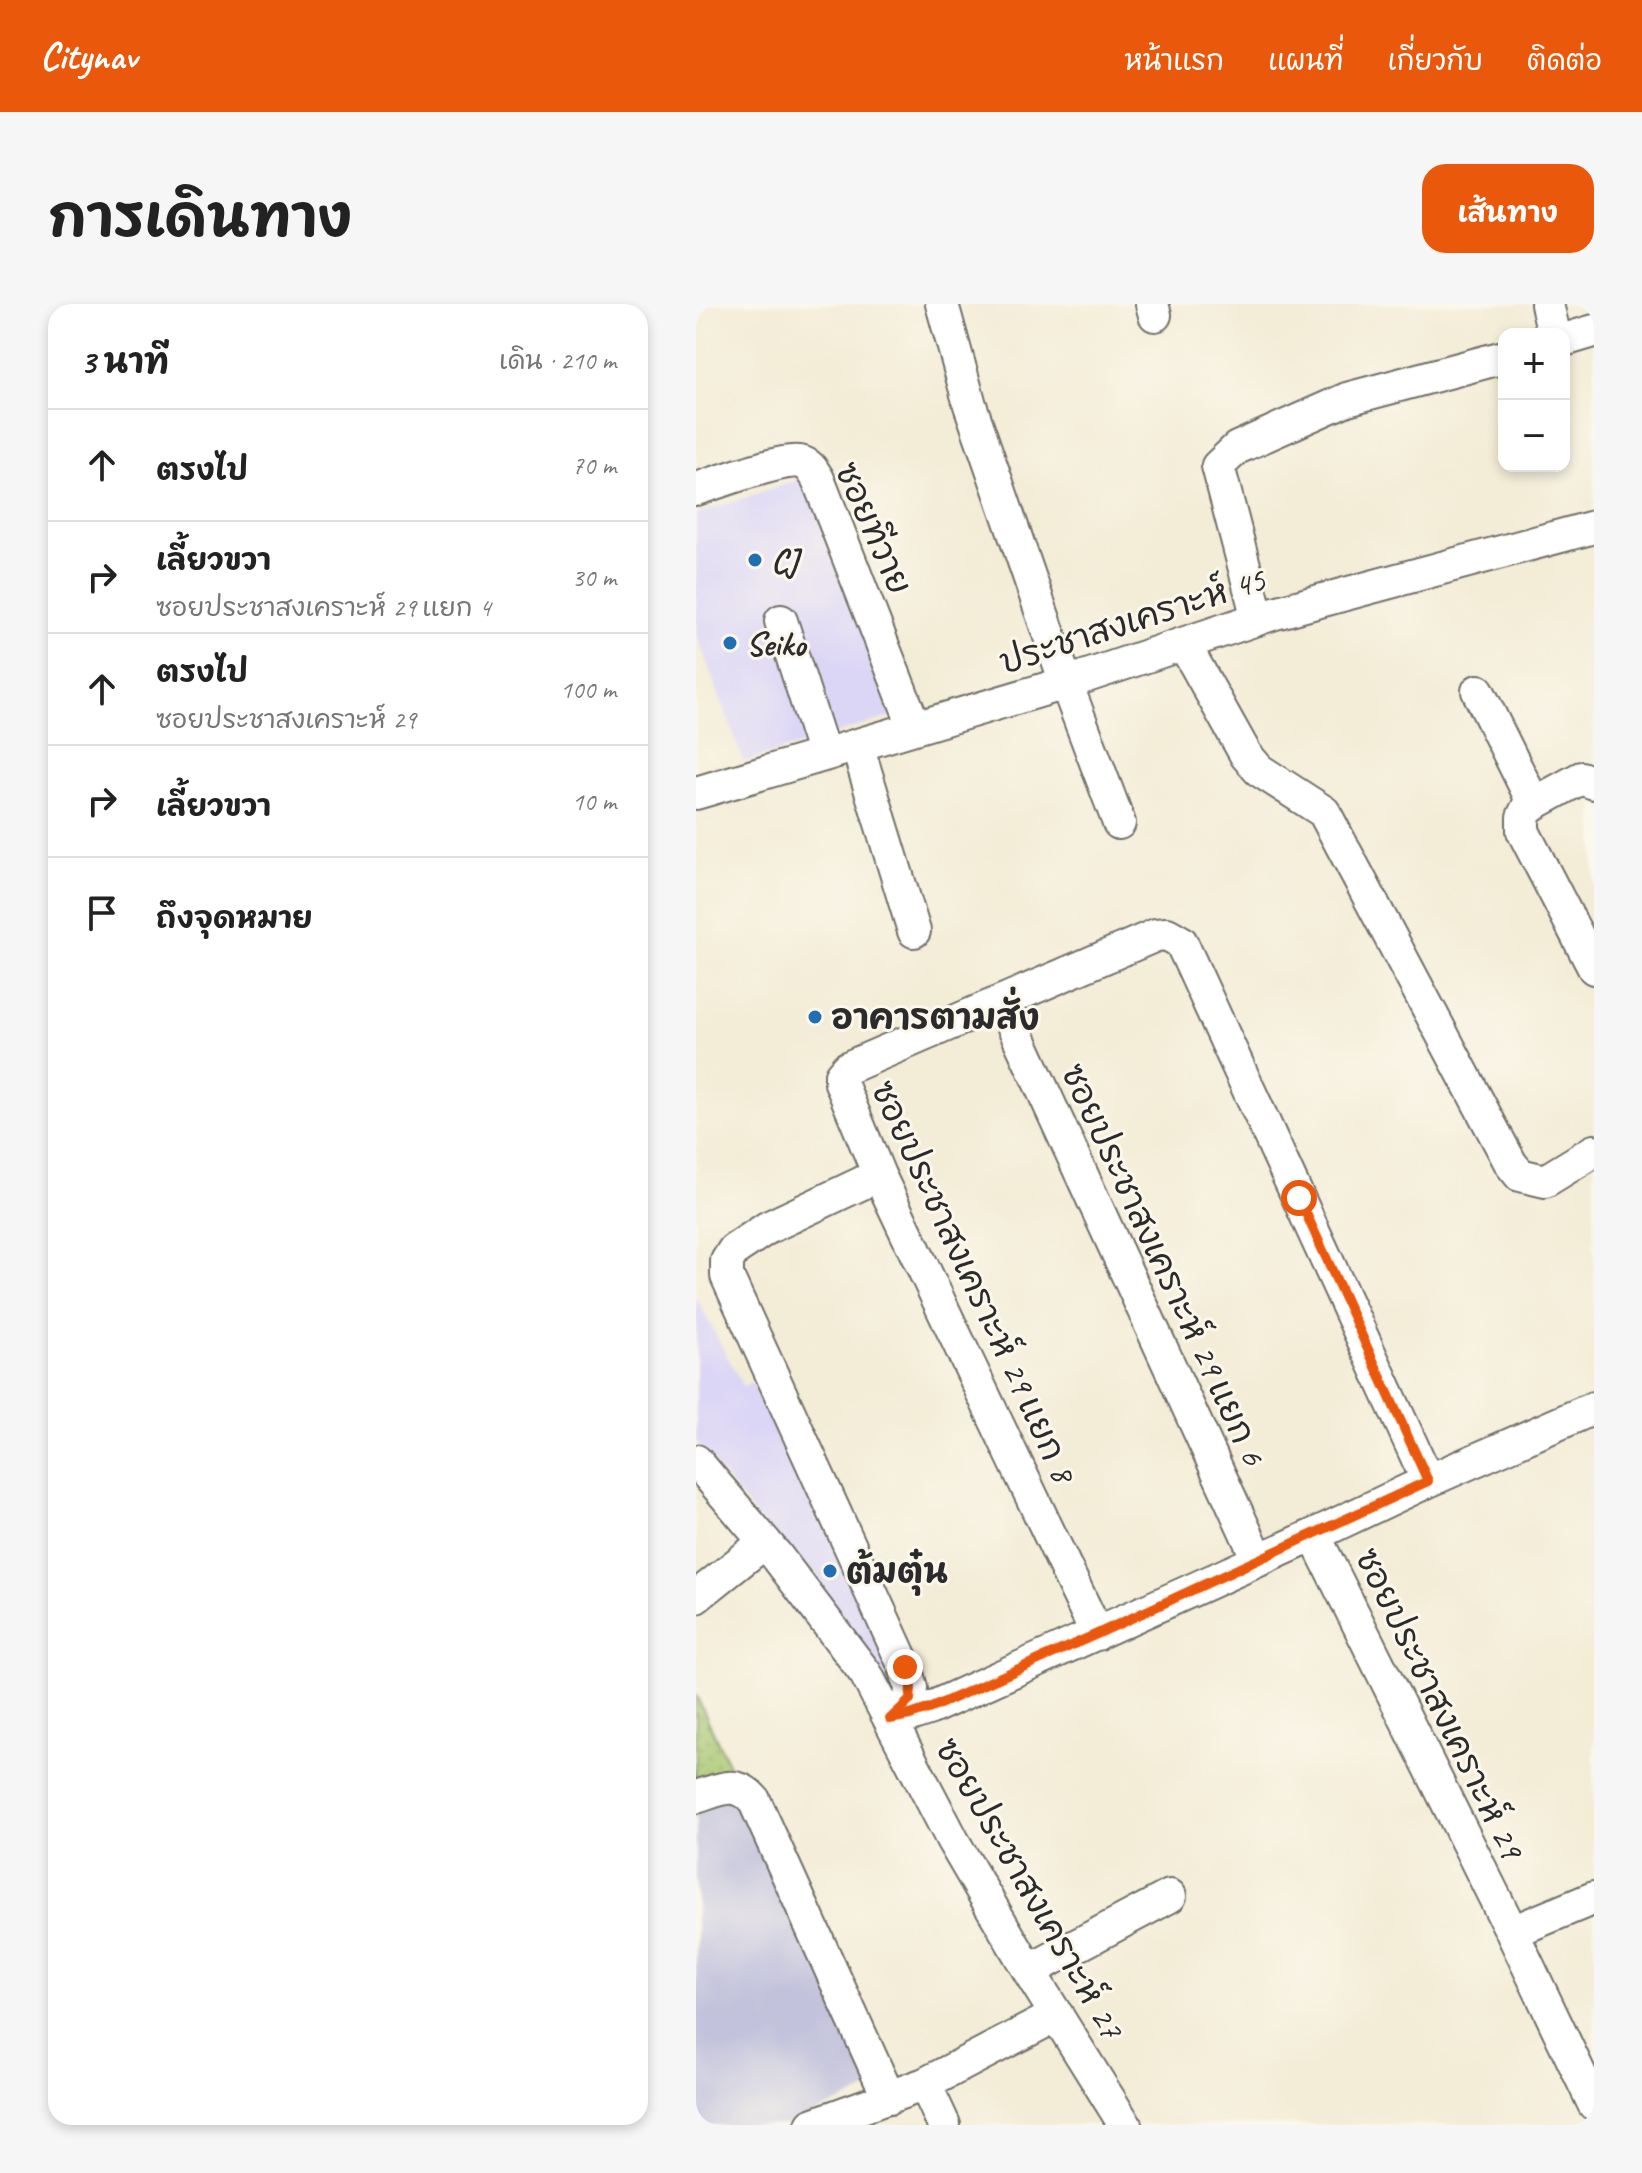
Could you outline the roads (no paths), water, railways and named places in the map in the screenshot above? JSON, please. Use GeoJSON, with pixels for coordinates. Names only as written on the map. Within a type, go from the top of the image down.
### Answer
{"type":"FeatureCollection","features":[{"type":"Feature","properties":{"kind":"street"},"geometry":{"type":"LineString","coordinates":[[942,304],[970,405],[1066,683],[1119,823]]}},
{"type":"Feature","properties":{"kind":"street"},"geometry":{"type":"LineString","coordinates":[[1547,304],[1553,328]]}},
{"type":"Feature","properties":{"kind":"street"},"geometry":{"type":"LineString","coordinates":[[1570,338],[1594,331]]}},
{"type":"Feature","properties":{"kind":"street"},"geometry":{"type":"LineString","coordinates":[[1258,619],[1218,466],[1237,448],[1347,399],[1498,359]]}},
{"type":"Feature","properties":{"kind":"street","name":"ซอยทีวาย"},"geometry":{"type":"LineString","coordinates":[[696,489],[768,466],[799,461],[810,466],[818,479],[915,728]]}},
{"type":"Feature","properties":{"kind":"street","name":"ประชาสงเคราะห์ 45"},"geometry":{"type":"LineString","coordinates":[[696,793],[1066,683],[1258,619],[1594,527]]}},
{"type":"Feature","properties":{"kind":"street"},"geometry":{"type":"LineString","coordinates":[[781,621],[824,755]]}},
{"type":"Feature","properties":{"kind":"street"},"geometry":{"type":"LineString","coordinates":[[1184,644],[1246,755],[1259,770],[1324,812],[1511,1164],[1520,1175],[1545,1181],[1594,1151]]}},
{"type":"Feature","properties":{"kind":"street"},"geometry":{"type":"LineString","coordinates":[[1478,691],[1534,804]]}},
{"type":"Feature","properties":{"kind":"street"},"geometry":{"type":"LineString","coordinates":[[857,745],[914,931]]}},
{"type":"Feature","properties":{"kind":"street"},"geometry":{"type":"LineString","coordinates":[[1587,780],[1528,807],[1523,817],[1523,831],[1594,968]]}},
{"type":"Feature","properties":{"kind":"street"},"geometry":{"type":"LineString","coordinates":[[1002,1001],[1156,935],[1167,934],[1181,942],[1428,1481]]}},
{"type":"Feature","properties":{"kind":"street","name":"ซอยประชาสงเคราะห์ 29 แยก 8"},"geometry":{"type":"LineString","coordinates":[[1002,1001],[847,1068],[841,1075],[841,1083],[879,1175],[1097,1634]]}},
{"type":"Feature","properties":{"kind":"street","name":"ซอยประชาสงเคราะห์ 29 แยก 6"},"geometry":{"type":"LineString","coordinates":[[1002,1001],[1258,1559]]}},
{"type":"Feature","properties":{"kind":"street"},"geometry":{"type":"LineString","coordinates":[[879,1175],[767,1228],[745,1242],[734,1250],[727,1261],[727,1276],[905,1667],[911,1688],[910,1700],[890,1719]]}},
{"type":"Feature","properties":{"kind":"street"},"geometry":{"type":"LineString","coordinates":[[1314,1535],[1594,1408]]}},
{"type":"Feature","properties":{"kind":"street","name":"ซอยประชาสงเคราะห์ 27"},"geometry":{"type":"LineString","coordinates":[[696,1461],[765,1542],[866,1674],[953,1841],[1125,2125]]}},
{"type":"Feature","properties":{"kind":"street","name":"ซอยประชาสงเคราะห์ 29"},"geometry":{"type":"LineString","coordinates":[[890,1719],[931,1708],[1314,1535],[1594,2104]]}},
{"type":"Feature","properties":{"kind":"street"},"geometry":{"type":"LineString","coordinates":[[696,1597],[765,1542]]}},
{"type":"Feature","properties":{"kind":"street"},"geometry":{"type":"LineString","coordinates":[[696,1797],[729,1787],[747,1791],[754,1800],[889,2098]]}},
{"type":"Feature","properties":{"kind":"street"},"geometry":{"type":"LineString","coordinates":[[1029,1971],[1170,1896]]}},
{"type":"Feature","properties":{"kind":"street"},"geometry":{"type":"LineString","coordinates":[[1512,1932],[1594,1898]]}},
{"type":"Feature","properties":{"kind":"street"},"geometry":{"type":"LineString","coordinates":[[812,2125],[925,2084],[1057,2015]]}},
{"type":"Feature","properties":{"kind":"street"},"geometry":{"type":"LineString","coordinates":[[925,2084],[944,2125]]}},
{"type":"Feature","properties":{"kind":"place","name":"CJ"},"geometry":{"type":"Point","coordinates":[755,560]}},
{"type":"Feature","properties":{"kind":"place","name":"Seiko"},"geometry":{"type":"Point","coordinates":[730,643]}},
{"type":"Feature","properties":{"kind":"place","name":"อาคารตามสั่ง"},"geometry":{"type":"Point","coordinates":[815,1017]}},
{"type":"Feature","properties":{"kind":"place","name":"ต้มตุ๋น"},"geometry":{"type":"Point","coordinates":[830,1571]}}]}
